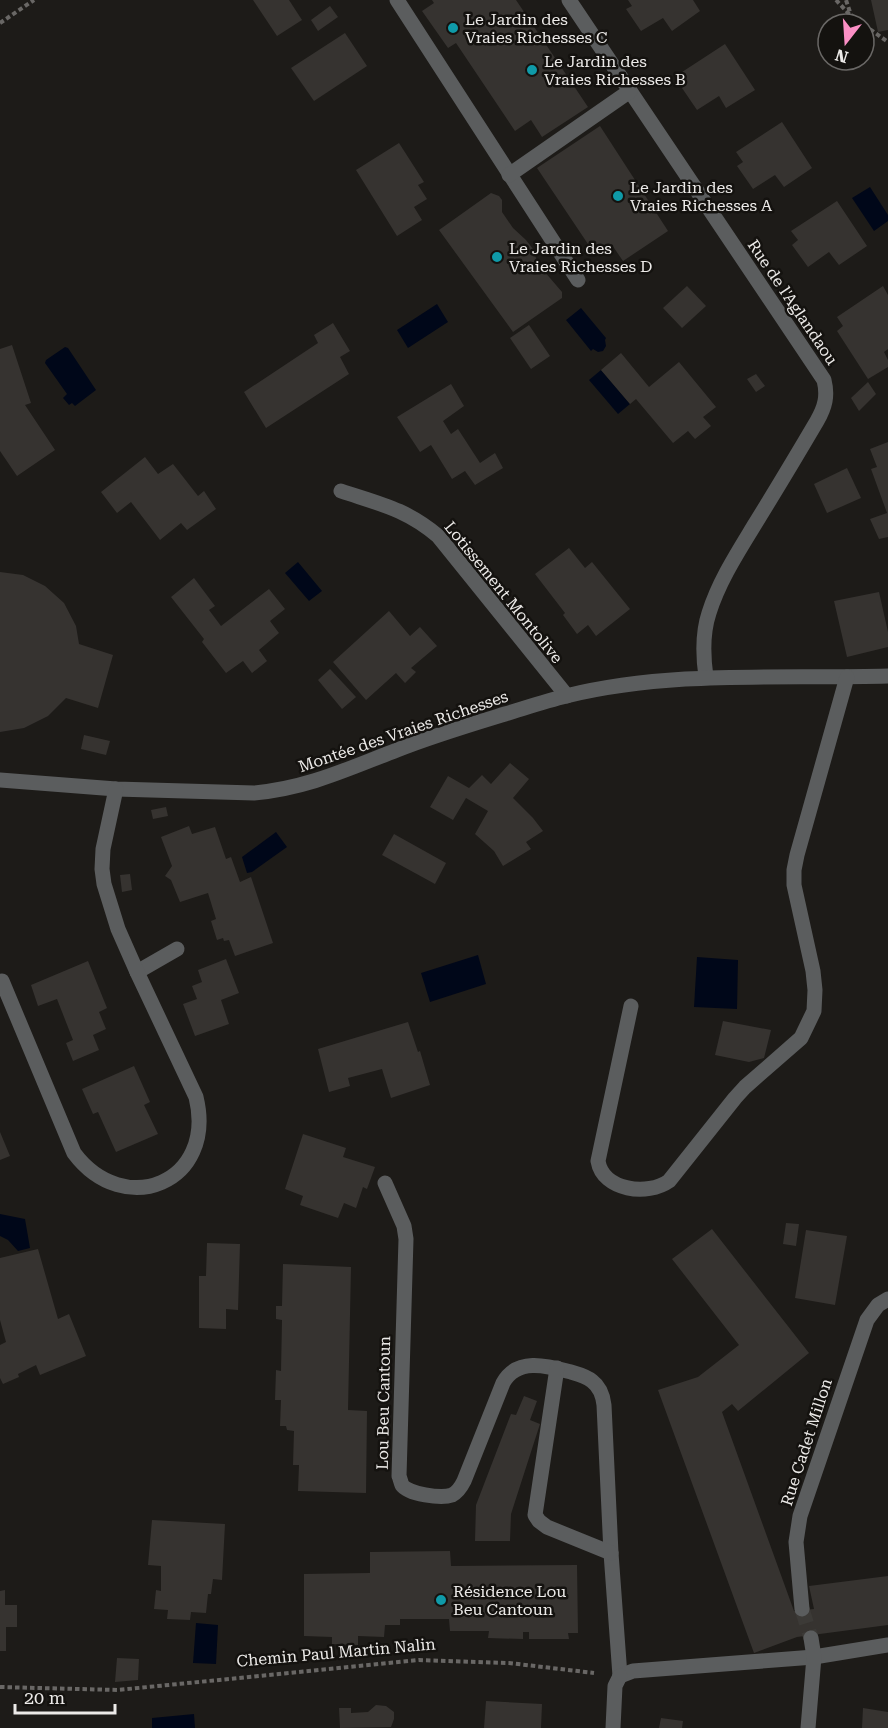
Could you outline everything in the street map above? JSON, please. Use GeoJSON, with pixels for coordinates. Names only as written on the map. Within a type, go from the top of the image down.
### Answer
{"type":"FeatureCollection","features":[{"type":"Feature","properties":{"kind":"street"},"geometry":{"type":"LineString","coordinates":[[397,0],[578,280]]}},
{"type":"Feature","properties":{"kind":"street","name":"Rue de l'Aglandaou"},"geometry":{"type":"LineString","coordinates":[[569,0],[824,380],[827,390],[824,409],[730,564],[715,597],[708,615],[704,636],[706,677]]}},
{"type":"Feature","properties":{"kind":"street"},"geometry":{"type":"LineString","coordinates":[[509,175],[630,91]]}},
{"type":"Feature","properties":{"kind":"street","name":"Lotissement Montolive"},"geometry":{"type":"LineString","coordinates":[[341,491],[400,511],[415,518],[438,536],[567,696]]}},
{"type":"Feature","properties":{"kind":"street","name":"Montée des Vraies Richesses"},"geometry":{"type":"LineString","coordinates":[[0,780],[116,789],[254,793],[276,791],[335,775],[447,732],[567,696],[658,680],[706,677],[888,676]]}},
{"type":"Feature","properties":{"kind":"street"},"geometry":{"type":"LineString","coordinates":[[631,1006],[598,1161],[602,1172],[615,1183],[635,1190],[646,1190],[660,1187],[669,1181],[745,1087],[801,1038],[811,1020],[815,1002],[813,971],[793,877],[800,844],[847,678]]}},
{"type":"Feature","properties":{"kind":"street"},"geometry":{"type":"LineString","coordinates":[[2,981],[74,1153],[83,1165],[101,1179],[132,1187],[160,1183],[176,1175],[194,1152],[200,1124],[196,1096],[118,929],[103,877],[103,849],[116,789]]}},
{"type":"Feature","properties":{"kind":"street"},"geometry":{"type":"LineString","coordinates":[[137,972],[177,949]]}},
{"type":"Feature","properties":{"kind":"street","name":"Lou Beu Cantoun"},"geometry":{"type":"LineString","coordinates":[[385,1183],[404,1226],[406,1239],[399,1476],[404,1488],[436,1497],[457,1492],[464,1481],[506,1378],[513,1371],[528,1366],[543,1365],[557,1368],[592,1380],[603,1396],[620,1676],[615,1686],[613,1728]]}},
{"type":"Feature","properties":{"kind":"street","name":"Rue Cadet Millon"},"geometry":{"type":"LineString","coordinates":[[802,1609],[796,1542],[800,1516],[867,1320],[878,1305],[888,1299]]}},
{"type":"Feature","properties":{"kind":"street"},"geometry":{"type":"LineString","coordinates":[[557,1368],[535,1515],[547,1527],[611,1553]]}},
{"type":"Feature","properties":{"kind":"street"},"geometry":{"type":"LineString","coordinates":[[808,1728],[814,1657],[811,1638]]}},
{"type":"Feature","properties":{"kind":"street"},"geometry":{"type":"LineString","coordinates":[[620,1676],[633,1671],[814,1657],[888,1645]]}},
{"type":"Feature","properties":{"kind":"path"},"geometry":{"type":"LineString","coordinates":[[0,23],[34,0]]}},
{"type":"Feature","properties":{"kind":"path"},"geometry":{"type":"LineString","coordinates":[[836,0],[848,12]]}},
{"type":"Feature","properties":{"kind":"path","name":"Chemin Paul Martin Nalin"},"geometry":{"type":"LineString","coordinates":[[0,1687],[118,1690],[419,1660],[509,1663],[620,1676]]}},
{"type":"Feature","properties":{"kind":"water"},"geometry":{"type":"Polygon","coordinates":[[[870,187],[888,215],[888,221],[874,231],[852,198],[870,187]]]}},
{"type":"Feature","properties":{"kind":"water"},"geometry":{"type":"Polygon","coordinates":[[[437,304],[448,322],[408,348],[397,330],[437,304]]]}},
{"type":"Feature","properties":{"kind":"water"},"geometry":{"type":"Polygon","coordinates":[[[581,308],[606,338],[603,351],[598,352],[593,349],[591,351],[566,320],[581,308]]]}},
{"type":"Feature","properties":{"kind":"water"},"geometry":{"type":"Polygon","coordinates":[[[65,347],[68,348],[96,390],[75,406],[72,403],[69,405],[63,398],[67,394],[45,363],[65,347]]]}},
{"type":"Feature","properties":{"kind":"water"},"geometry":{"type":"Polygon","coordinates":[[[601,370],[630,404],[618,414],[589,380],[601,370]]]}},
{"type":"Feature","properties":{"kind":"water"},"geometry":{"type":"Polygon","coordinates":[[[298,562],[322,591],[309,601],[285,573],[298,562]]]}},
{"type":"Feature","properties":{"kind":"water"},"geometry":{"type":"Polygon","coordinates":[[[276,832],[287,847],[252,872],[247,873],[242,857],[276,832]]]}},
{"type":"Feature","properties":{"kind":"water"},"geometry":{"type":"Polygon","coordinates":[[[478,955],[486,984],[430,1002],[421,973],[478,955]]]}},
{"type":"Feature","properties":{"kind":"water"},"geometry":{"type":"Polygon","coordinates":[[[697,957],[738,960],[737,1009],[694,1007],[697,957]]]}},
{"type":"Feature","properties":{"kind":"water"},"geometry":{"type":"Polygon","coordinates":[[[0,1214],[25,1219],[30,1248],[18,1251],[8,1240],[0,1236],[0,1214]]]}},
{"type":"Feature","properties":{"kind":"water"},"geometry":{"type":"Polygon","coordinates":[[[196,1623],[218,1625],[216,1664],[193,1663],[196,1623]]]}},
{"type":"Feature","properties":{"kind":"water"},"geometry":{"type":"Polygon","coordinates":[[[194,1714],[195,1728],[152,1728],[152,1718],[194,1714]]]}},
{"type":"Feature","properties":{"kind":"building"},"geometry":{"type":"Polygon","coordinates":[[[253,0],[289,0],[302,20],[277,36],[253,0]]]}},
{"type":"Feature","properties":{"kind":"building","name":"Le Jardin des Vraies Richesses B"},"geometry":{"type":"Polygon","coordinates":[[[432,0],[516,0],[588,107],[542,137],[531,120],[515,131],[456,43],[448,48],[422,11],[434,3],[432,0]]]}},
{"type":"Feature","properties":{"kind":"building"},"geometry":{"type":"Polygon","coordinates":[[[628,0],[693,0],[700,11],[672,31],[663,18],[641,31],[626,9],[632,6],[628,0]]]}},
{"type":"Feature","properties":{"kind":"building"},"geometry":{"type":"Polygon","coordinates":[[[871,0],[888,0],[888,30],[878,32],[876,12],[874,12],[871,0]]]}},
{"type":"Feature","properties":{"kind":"building"},"geometry":{"type":"Polygon","coordinates":[[[330,6],[338,17],[318,31],[311,20],[330,6]]]}},
{"type":"Feature","properties":{"kind":"building"},"geometry":{"type":"Polygon","coordinates":[[[345,33],[367,66],[314,101],[291,68],[345,33]]]}},
{"type":"Feature","properties":{"kind":"building"},"geometry":{"type":"Polygon","coordinates":[[[725,44],[755,90],[726,108],[719,96],[697,110],[682,88],[686,83],[679,74],[725,44]]]}},
{"type":"Feature","properties":{"kind":"building"},"geometry":{"type":"Polygon","coordinates":[[[782,122],[812,168],[784,187],[775,175],[753,189],[737,166],[743,162],[736,152],[782,122]]]}},
{"type":"Feature","properties":{"kind":"building","name":"Le Jardin des Vraies Richesses A"},"geometry":{"type":"Polygon","coordinates":[[[600,126],[668,231],[623,261],[612,245],[596,256],[537,168],[600,126]]]}},
{"type":"Feature","properties":{"kind":"building"},"geometry":{"type":"Polygon","coordinates":[[[399,143],[424,182],[418,185],[427,199],[414,207],[422,220],[397,236],[356,170],[399,143]]]}},
{"type":"Feature","properties":{"kind":"building","name":"Le Jardin des Vraies Richesses D"},"geometry":{"type":"Polygon","coordinates":[[[491,193],[502,200],[502,212],[513,228],[533,249],[538,264],[562,292],[562,298],[513,332],[439,230],[491,193]]]}},
{"type":"Feature","properties":{"kind":"building"},"geometry":{"type":"Polygon","coordinates":[[[837,201],[867,246],[839,265],[829,252],[808,267],[792,245],[798,240],[791,231],[837,201]]]}},
{"type":"Feature","properties":{"kind":"building"},"geometry":{"type":"Polygon","coordinates":[[[687,286],[706,306],[682,328],[663,308],[687,286]]]}},
{"type":"Feature","properties":{"kind":"building"},"geometry":{"type":"Polygon","coordinates":[[[883,286],[888,295],[888,349],[884,352],[888,360],[888,367],[868,379],[837,331],[843,326],[837,317],[883,286]]]}},
{"type":"Feature","properties":{"kind":"building"},"geometry":{"type":"Polygon","coordinates":[[[333,323],[350,351],[340,357],[349,374],[266,428],[244,392],[318,343],[314,335],[333,323]]]}},
{"type":"Feature","properties":{"kind":"building"},"geometry":{"type":"Polygon","coordinates":[[[529,325],[550,356],[531,369],[510,338],[529,325]]]}},
{"type":"Feature","properties":{"kind":"building"},"geometry":{"type":"Polygon","coordinates":[[[12,345],[31,403],[25,405],[55,450],[17,476],[0,451],[0,349],[12,345]]]}},
{"type":"Feature","properties":{"kind":"building"},"geometry":{"type":"Polygon","coordinates":[[[621,353],[649,387],[679,362],[716,407],[703,417],[711,426],[695,439],[688,431],[673,443],[636,399],[630,404],[601,370],[621,353]]]}},
{"type":"Feature","properties":{"kind":"building"},"geometry":{"type":"Polygon","coordinates":[[[756,374],[765,386],[756,392],[747,379],[756,374]]]}},
{"type":"Feature","properties":{"kind":"building"},"geometry":{"type":"Polygon","coordinates":[[[868,382],[876,394],[859,411],[851,398],[868,382]]]}},
{"type":"Feature","properties":{"kind":"building"},"geometry":{"type":"Polygon","coordinates":[[[451,384],[464,406],[443,421],[451,434],[458,429],[480,463],[495,453],[503,468],[475,485],[465,471],[452,479],[431,445],[420,452],[397,417],[451,384]]]}},
{"type":"Feature","properties":{"kind":"building"},"geometry":{"type":"Polygon","coordinates":[[[888,442],[888,537],[879,539],[870,519],[887,513],[871,469],[877,467],[870,449],[888,442]]]}},
{"type":"Feature","properties":{"kind":"building"},"geometry":{"type":"Polygon","coordinates":[[[145,457],[158,474],[173,464],[198,496],[204,491],[216,509],[187,530],[181,523],[160,540],[131,502],[117,513],[101,492],[145,457]]]}},
{"type":"Feature","properties":{"kind":"building"},"geometry":{"type":"Polygon","coordinates":[[[847,468],[861,498],[827,513],[814,484],[847,468]]]}},
{"type":"Feature","properties":{"kind":"building"},"geometry":{"type":"Polygon","coordinates":[[[569,548],[585,568],[592,562],[630,609],[596,636],[588,625],[577,634],[563,615],[565,613],[535,574],[569,548]]]}},
{"type":"Feature","properties":{"kind":"building"},"geometry":{"type":"Polygon","coordinates":[[[0,572],[23,575],[45,586],[64,603],[76,626],[79,644],[113,655],[98,708],[66,698],[48,716],[24,728],[0,732],[0,572]]]}},
{"type":"Feature","properties":{"kind":"building"},"geometry":{"type":"Polygon","coordinates":[[[194,578],[215,606],[209,610],[221,626],[269,589],[285,609],[270,621],[279,633],[259,650],[267,661],[252,673],[243,661],[226,673],[202,642],[204,639],[171,597],[194,578]]]}},
{"type":"Feature","properties":{"kind":"building"},"geometry":{"type":"Polygon","coordinates":[[[879,592],[888,632],[888,647],[847,657],[834,601],[879,592]]]}},
{"type":"Feature","properties":{"kind":"building"},"geometry":{"type":"Polygon","coordinates":[[[389,611],[410,636],[420,627],[437,646],[411,668],[416,672],[405,683],[396,673],[366,700],[333,662],[389,611]]]}},
{"type":"Feature","properties":{"kind":"building"},"geometry":{"type":"Polygon","coordinates":[[[330,669],[356,697],[342,709],[318,680],[330,669]]]}},
{"type":"Feature","properties":{"kind":"building"},"geometry":{"type":"Polygon","coordinates":[[[84,735],[110,741],[106,755],[81,749],[84,735]]]}},
{"type":"Feature","properties":{"kind":"building"},"geometry":{"type":"Polygon","coordinates":[[[510,763],[529,779],[513,798],[543,831],[526,842],[531,849],[503,866],[494,851],[475,834],[488,811],[466,798],[453,820],[430,807],[448,776],[469,788],[482,775],[491,784],[510,763]]]}},
{"type":"Feature","properties":{"kind":"building"},"geometry":{"type":"Polygon","coordinates":[[[166,807],[168,816],[153,819],[151,810],[166,807]]]}},
{"type":"Feature","properties":{"kind":"building"},"geometry":{"type":"Polygon","coordinates":[[[189,826],[192,834],[215,827],[226,859],[231,857],[240,882],[251,877],[273,943],[235,956],[229,940],[224,941],[223,938],[217,940],[211,921],[216,919],[208,893],[180,902],[171,880],[165,876],[172,866],[161,837],[189,826]]]}},
{"type":"Feature","properties":{"kind":"building"},"geometry":{"type":"Polygon","coordinates":[[[394,834],[446,863],[435,884],[382,855],[394,834]]]}},
{"type":"Feature","properties":{"kind":"building"},"geometry":{"type":"Polygon","coordinates":[[[130,874],[132,890],[122,892],[120,875],[130,874]]]}},
{"type":"Feature","properties":{"kind":"building"},"geometry":{"type":"Polygon","coordinates":[[[226,959],[239,993],[221,1000],[229,1024],[195,1036],[183,1004],[197,999],[192,986],[202,982],[198,970],[226,959]]]}},
{"type":"Feature","properties":{"kind":"building"},"geometry":{"type":"Polygon","coordinates":[[[88,961],[107,1008],[99,1012],[106,1029],[93,1035],[99,1050],[73,1061],[66,1043],[73,1040],[57,999],[38,1006],[31,985],[88,961]]]}},
{"type":"Feature","properties":{"kind":"building"},"geometry":{"type":"Polygon","coordinates":[[[723,1021],[771,1030],[764,1058],[749,1062],[715,1055],[723,1021]]]}},
{"type":"Feature","properties":{"kind":"building"},"geometry":{"type":"Polygon","coordinates":[[[408,1022],[430,1085],[391,1098],[382,1069],[348,1078],[350,1086],[329,1092],[318,1049],[408,1022]]]}},
{"type":"Feature","properties":{"kind":"building"},"geometry":{"type":"Polygon","coordinates":[[[134,1066],[150,1102],[144,1105],[158,1134],[116,1152],[98,1112],[93,1114],[82,1089],[134,1066]]]}},
{"type":"Feature","properties":{"kind":"building"},"geometry":{"type":"Polygon","coordinates":[[[0,1132],[10,1156],[0,1160],[0,1132]]]}},
{"type":"Feature","properties":{"kind":"building"},"geometry":{"type":"Polygon","coordinates":[[[303,1134],[346,1148],[343,1157],[375,1167],[367,1189],[363,1187],[356,1208],[344,1203],[338,1218],[300,1205],[303,1196],[285,1189],[303,1134]]]}},
{"type":"Feature","properties":{"kind":"building"},"geometry":{"type":"Polygon","coordinates":[[[786,1223],[799,1224],[796,1246],[783,1244],[786,1223]]]}},
{"type":"Feature","properties":{"kind":"building"},"geometry":{"type":"Polygon","coordinates":[[[712,1229],[809,1353],[738,1411],[732,1404],[722,1412],[794,1611],[814,1609],[809,1586],[888,1576],[888,1625],[797,1637],[754,1653],[658,1390],[698,1377],[739,1345],[672,1259],[712,1229]]]}},
{"type":"Feature","properties":{"kind":"building"},"geometry":{"type":"Polygon","coordinates":[[[806,1230],[847,1236],[835,1305],[795,1298],[806,1230]]]}},
{"type":"Feature","properties":{"kind":"building"},"geometry":{"type":"Polygon","coordinates":[[[207,1243],[240,1244],[238,1310],[226,1309],[226,1329],[199,1328],[199,1276],[206,1276],[207,1243]]]}},
{"type":"Feature","properties":{"kind":"building"},"geometry":{"type":"Polygon","coordinates":[[[38,1249],[58,1319],[69,1314],[86,1356],[40,1375],[36,1365],[18,1374],[19,1377],[3,1384],[0,1378],[0,1345],[6,1342],[0,1320],[0,1258],[38,1249]]]}},
{"type":"Feature","properties":{"kind":"building"},"geometry":{"type":"Polygon","coordinates":[[[283,1264],[351,1267],[348,1410],[367,1411],[366,1493],[298,1491],[299,1465],[293,1465],[294,1431],[287,1430],[286,1426],[280,1426],[281,1400],[275,1400],[276,1370],[281,1371],[282,1320],[276,1319],[276,1306],[282,1306],[283,1264]]]}},
{"type":"Feature","properties":{"kind":"building"},"geometry":{"type":"Polygon","coordinates":[[[524,1396],[537,1401],[530,1420],[540,1424],[511,1514],[510,1541],[475,1541],[476,1505],[511,1414],[516,1415],[524,1396]]]}},
{"type":"Feature","properties":{"kind":"building"},"geometry":{"type":"Polygon","coordinates":[[[152,1520],[225,1524],[222,1580],[213,1579],[211,1594],[208,1594],[206,1613],[191,1612],[190,1620],[167,1619],[168,1610],[154,1609],[156,1590],[161,1591],[161,1566],[148,1565],[152,1520]]]}},
{"type":"Feature","properties":{"kind":"building","name":"Résidence Lou Beu Cantoun"},"geometry":{"type":"Polygon","coordinates":[[[450,1551],[451,1566],[577,1565],[578,1633],[568,1633],[569,1639],[529,1639],[529,1632],[523,1632],[523,1639],[488,1638],[489,1631],[450,1631],[449,1619],[400,1619],[400,1625],[385,1625],[384,1637],[358,1636],[358,1645],[332,1644],[332,1637],[304,1636],[304,1574],[370,1573],[370,1552],[450,1551]]]}},
{"type":"Feature","properties":{"kind":"building"},"geometry":{"type":"Polygon","coordinates":[[[5,1590],[5,1605],[17,1605],[17,1627],[6,1627],[6,1651],[0,1651],[0,1591],[5,1590]]]}},
{"type":"Feature","properties":{"kind":"building"},"geometry":{"type":"Polygon","coordinates":[[[117,1658],[139,1659],[138,1680],[115,1682],[117,1658]]]}},
{"type":"Feature","properties":{"kind":"building"},"geometry":{"type":"Polygon","coordinates":[[[486,1701],[542,1704],[541,1728],[484,1728],[486,1701]]]}},
{"type":"Feature","properties":{"kind":"building"},"geometry":{"type":"Polygon","coordinates":[[[376,1705],[386,1706],[394,1712],[391,1727],[340,1728],[339,1708],[351,1708],[351,1713],[368,1712],[376,1705]]]}},
{"type":"Feature","properties":{"kind":"building"},"geometry":{"type":"Polygon","coordinates":[[[863,1708],[888,1712],[888,1728],[862,1728],[863,1708]]]}},
{"type":"Feature","properties":{"kind":"building"},"geometry":{"type":"Polygon","coordinates":[[[661,1718],[683,1721],[682,1728],[659,1728],[661,1718]]]}},
{"type":"Feature","properties":{"kind":"tunnel"},"geometry":{"type":"LineString","coordinates":[[802,1609],[811,1638]]}},
{"type":"Feature","properties":{"kind":"place","name":"Le Jardin des Vraies Richesses C"},"geometry":{"type":"Point","coordinates":[453,28]}},
{"type":"Feature","properties":{"kind":"place","name":"Le Jardin des Vraies Richesses B"},"geometry":{"type":"Point","coordinates":[532,70]}},
{"type":"Feature","properties":{"kind":"place","name":"Le Jardin des Vraies Richesses A"},"geometry":{"type":"Point","coordinates":[618,196]}},
{"type":"Feature","properties":{"kind":"place","name":"Le Jardin des Vraies Richesses D"},"geometry":{"type":"Point","coordinates":[497,257]}},
{"type":"Feature","properties":{"kind":"place","name":"Résidence Lou Beu Cantoun"},"geometry":{"type":"Point","coordinates":[441,1600]}}]}
